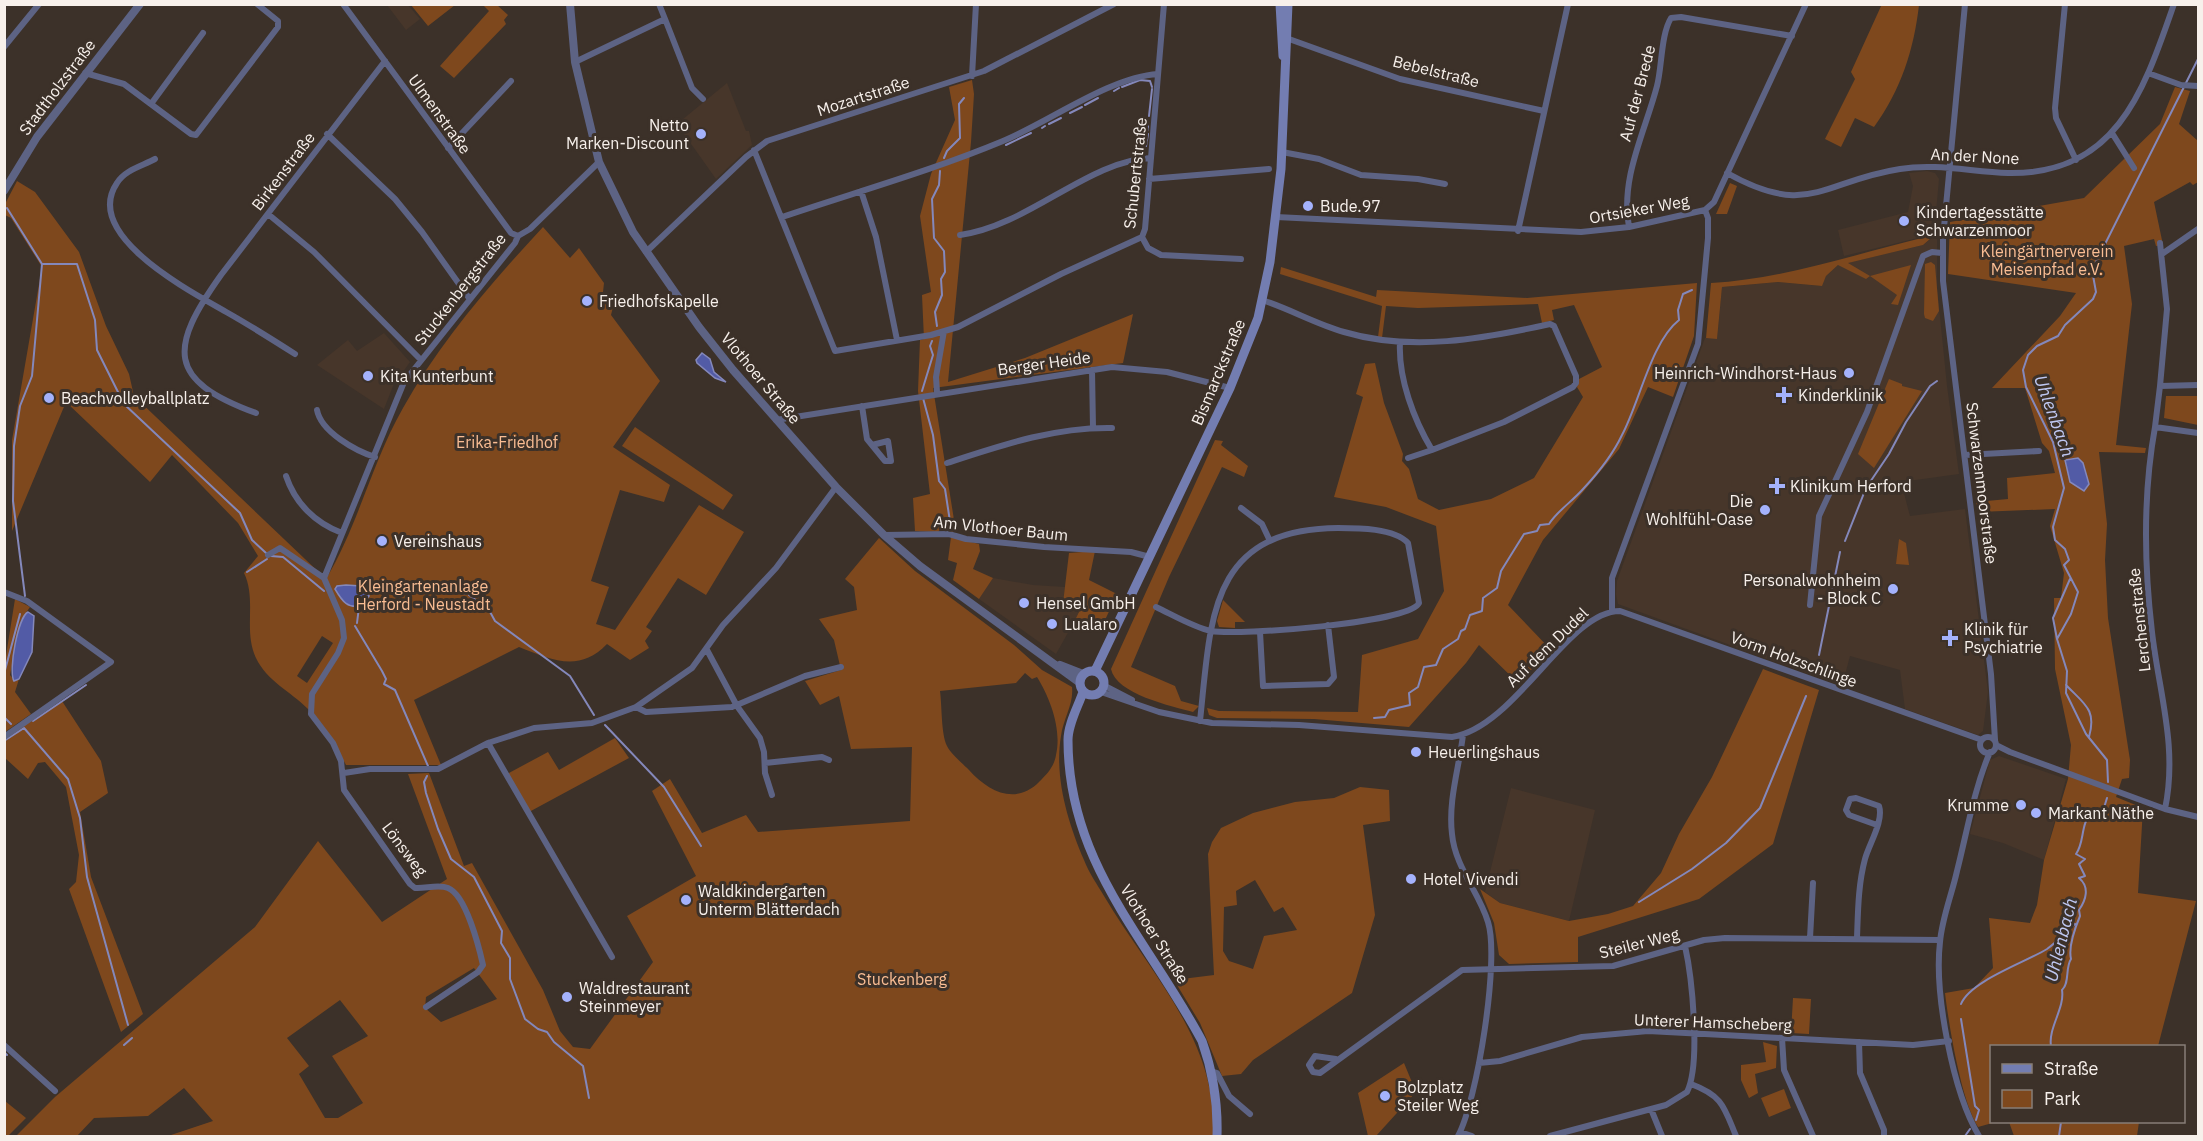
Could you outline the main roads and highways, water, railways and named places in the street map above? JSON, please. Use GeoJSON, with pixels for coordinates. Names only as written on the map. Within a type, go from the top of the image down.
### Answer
{"type":"FeatureCollection","features":[{"type":"Feature","properties":{"kind":"main road","name":"Bismarckstraße"},"geometry":{"type":"LineString","coordinates":[[1280,4],[1286,80]]}},
{"type":"Feature","properties":{"kind":"main road","name":"Bismarckstraße"},"geometry":{"type":"LineString","coordinates":[[1098,672],[1253,334],[1262,300],[1276,217],[1289,39],[1288,4]]}},
{"type":"Feature","properties":{"kind":"main road"},"geometry":{"type":"LineString","coordinates":[[1098,672],[1103,689],[1084,686],[1098,672]]}},
{"type":"Feature","properties":{"kind":"main road","name":"Vlothoer Straße"},"geometry":{"type":"LineString","coordinates":[[1084,686],[1069,731],[1069,746],[1072,794],[1087,847],[1114,897],[1192,1022],[1211,1071],[1215,1095],[1217,1137]]}},
{"type":"Feature","properties":{"kind":"water"},"geometry":{"type":"Polygon","coordinates":[[[702,353],[710,359],[714,372],[726,382],[715,378],[697,363],[696,360],[702,353]]]}},
{"type":"Feature","properties":{"kind":"water"},"geometry":{"type":"Polygon","coordinates":[[[2078,458],[2083,463],[2089,484],[2084,491],[2070,482],[2065,460],[2078,458]]]}},
{"type":"Feature","properties":{"kind":"water"},"geometry":{"type":"Polygon","coordinates":[[[337,586],[361,586],[368,591],[369,596],[363,605],[353,606],[343,601],[335,589],[337,586]]]}},
{"type":"Feature","properties":{"kind":"water"},"geometry":{"type":"Polygon","coordinates":[[[28,612],[34,616],[32,652],[19,679],[14,681],[12,667],[15,645],[21,623],[28,612]]]}},
{"type":"Feature","properties":{"kind":"waterway","name":"Uhlenbach"},"geometry":{"type":"LineString","coordinates":[[2108,782],[2107,760],[2086,734],[2066,693],[2067,671],[2057,639],[2071,614],[2078,592],[2064,565],[2069,560],[2065,549],[2055,540],[2053,527],[2064,488],[2053,442],[2026,387],[2023,370],[2028,355],[2037,346],[2058,336],[2065,325],[2093,299],[2096,292],[2092,270],[2198,59]]}},
{"type":"Feature","properties":{"kind":"waterway"},"geometry":{"type":"LineString","coordinates":[[1122,87],[1140,80],[1150,81],[1152,87]]}},
{"type":"Feature","properties":{"kind":"waterway"},"geometry":{"type":"LineString","coordinates":[[1114,91],[1119,88]]}},
{"type":"Feature","properties":{"kind":"waterway"},"geometry":{"type":"LineString","coordinates":[[1149,116],[1152,89]]}},
{"type":"Feature","properties":{"kind":"waterway"},"geometry":{"type":"LineString","coordinates":[[944,158],[947,151],[960,138],[959,104],[964,98]]}},
{"type":"Feature","properties":{"kind":"waterway"},"geometry":{"type":"LineString","coordinates":[[1085,105],[1098,98]]}},
{"type":"Feature","properties":{"kind":"waterway"},"geometry":{"type":"LineString","coordinates":[[1070,113],[1082,107]]}},
{"type":"Feature","properties":{"kind":"waterway"},"geometry":{"type":"LineString","coordinates":[[1049,124],[1061,118]]}},
{"type":"Feature","properties":{"kind":"waterway"},"geometry":{"type":"LineString","coordinates":[[1148,123],[1148,130]]}},
{"type":"Feature","properties":{"kind":"waterway"},"geometry":{"type":"LineString","coordinates":[[1006,145],[1031,133]]}},
{"type":"Feature","properties":{"kind":"waterway"},"geometry":{"type":"LineString","coordinates":[[1146,146],[1148,134]]}},
{"type":"Feature","properties":{"kind":"waterway"},"geometry":{"type":"LineString","coordinates":[[937,326],[935,312],[942,295],[941,279],[945,272],[944,251],[934,238],[932,199],[939,185],[940,171]]}},
{"type":"Feature","properties":{"kind":"waterway"},"geometry":{"type":"LineString","coordinates":[[7,208],[42,264],[77,264],[95,320],[97,350],[124,404],[240,513],[252,540],[266,553]]}},
{"type":"Feature","properties":{"kind":"waterway"},"geometry":{"type":"LineString","coordinates":[[25,596],[13,501],[14,446],[20,406],[32,376],[42,264]]}},
{"type":"Feature","properties":{"kind":"waterway"},"geometry":{"type":"LineString","coordinates":[[1374,718],[1385,717],[1389,710],[1410,705],[1409,693],[1418,687],[1424,667],[1436,665],[1443,649],[1458,639],[1461,631],[1465,629],[1470,615],[1482,611],[1483,598],[1497,588],[1501,571],[1524,534],[1537,531],[1540,525],[1549,524],[1580,493],[1605,463],[1628,422],[1653,358],[1669,330],[1679,320],[1678,310],[1683,294],[1692,290]]}},
{"type":"Feature","properties":{"kind":"waterway"},"geometry":{"type":"LineString","coordinates":[[922,391],[933,355],[930,346],[932,341]]}},
{"type":"Feature","properties":{"kind":"waterway"},"geometry":{"type":"LineString","coordinates":[[1845,541],[1866,488],[1889,454],[1906,422],[1930,386],[1937,381]]}},
{"type":"Feature","properties":{"kind":"waterway"},"geometry":{"type":"LineString","coordinates":[[923,398],[933,435],[939,481],[945,489],[951,528]]}},
{"type":"Feature","properties":{"kind":"waterway"},"geometry":{"type":"LineString","coordinates":[[1819,655],[1840,552]]}},
{"type":"Feature","properties":{"kind":"waterway"},"geometry":{"type":"LineString","coordinates":[[271,556],[283,557],[324,591]]}},
{"type":"Feature","properties":{"kind":"waterway"},"geometry":{"type":"LineString","coordinates":[[247,572],[267,559]]}},
{"type":"Feature","properties":{"kind":"waterway","name":"Uhlenbach"},"geometry":{"type":"LineString","coordinates":[[2057,639],[2053,618],[2070,579]]}},
{"type":"Feature","properties":{"kind":"waterway"},"geometry":{"type":"LineString","coordinates":[[380,591],[427,584],[466,594]]}},
{"type":"Feature","properties":{"kind":"waterway"},"geometry":{"type":"LineString","coordinates":[[469,595],[489,610],[495,621],[570,676],[594,715]]}},
{"type":"Feature","properties":{"kind":"waterway"},"geometry":{"type":"LineString","coordinates":[[357,623],[359,607]]}},
{"type":"Feature","properties":{"kind":"waterway"},"geometry":{"type":"LineString","coordinates":[[4,674],[20,614]]}},
{"type":"Feature","properties":{"kind":"waterway"},"geometry":{"type":"LineString","coordinates":[[355,626],[382,671],[386,679],[384,684],[395,690],[428,766]]}},
{"type":"Feature","properties":{"kind":"waterway"},"geometry":{"type":"LineString","coordinates":[[33,721],[86,685]]}},
{"type":"Feature","properties":{"kind":"waterway"},"geometry":{"type":"LineString","coordinates":[[2066,685],[2083,702],[2090,713],[2089,737]]}},
{"type":"Feature","properties":{"kind":"waterway"},"geometry":{"type":"LineString","coordinates":[[1639,902],[1692,869],[1726,843],[1760,808],[1806,696]]}},
{"type":"Feature","properties":{"kind":"waterway"},"geometry":{"type":"LineString","coordinates":[[4,717],[11,724]]}},
{"type":"Feature","properties":{"kind":"waterway"},"geometry":{"type":"LineString","coordinates":[[605,725],[664,787],[701,846]]}},
{"type":"Feature","properties":{"kind":"waterway"},"geometry":{"type":"LineString","coordinates":[[4,741],[24,728],[68,779],[80,818],[87,877],[128,1025]]}},
{"type":"Feature","properties":{"kind":"waterway"},"geometry":{"type":"LineString","coordinates":[[427,776],[424,782],[426,793],[451,859],[474,877],[502,931],[501,943],[510,958],[510,979],[525,1019],[538,1029],[547,1032],[554,1042],[583,1066],[589,1098]]}},
{"type":"Feature","properties":{"kind":"waterway","name":"Uhlenbach"},"geometry":{"type":"LineString","coordinates":[[2051,1045],[2052,1032],[2071,959],[2072,937],[2086,894],[2085,885],[2079,878],[2085,876],[2079,864],[2085,859],[2076,854],[2088,817],[2092,813],[2103,811],[2107,798]]}},
{"type":"Feature","properties":{"kind":"waterway"},"geometry":{"type":"LineString","coordinates":[[1961,1004],[1975,988],[2047,949],[2075,924]]}},
{"type":"Feature","properties":{"kind":"waterway"},"geometry":{"type":"LineString","coordinates":[[1961,1019],[1975,1106],[1979,1110],[1976,1120]]}},
{"type":"Feature","properties":{"kind":"waterway"},"geometry":{"type":"LineString","coordinates":[[124,1045],[132,1038]]}},
{"type":"Feature","properties":{"kind":"waterway"},"geometry":{"type":"LineString","coordinates":[[4,1052],[7,1055]]}},
{"type":"Feature","properties":{"kind":"waterway","name":"Uhlenbach"},"geometry":{"type":"LineString","coordinates":[[2059,1136],[2061,1123]]}},
{"type":"Feature","properties":{"kind":"waterway"},"geometry":{"type":"LineString","coordinates":[[1965,1136],[1970,1129]]}},
{"type":"Feature","properties":{"kind":"place","name":"Netto Marken-Discount"},"geometry":{"type":"Point","coordinates":[701,134]}},
{"type":"Feature","properties":{"kind":"place","name":"Bude.97"},"geometry":{"type":"Point","coordinates":[1308,206]}},
{"type":"Feature","properties":{"kind":"place","name":"Kindertagesstätte Schwarzenmoor"},"geometry":{"type":"Point","coordinates":[1904,221]}},
{"type":"Feature","properties":{"kind":"place","name":"Friedhofskapelle"},"geometry":{"type":"Point","coordinates":[587,301]}},
{"type":"Feature","properties":{"kind":"place","name":"Heinrich-Windhorst-Haus"},"geometry":{"type":"Point","coordinates":[1849,373]}},
{"type":"Feature","properties":{"kind":"place","name":"Kita Kunterbunt"},"geometry":{"type":"Point","coordinates":[368,376]}},
{"type":"Feature","properties":{"kind":"place","name":"Kinderklinik"},"geometry":{"type":"Point","coordinates":[1784,395]}},
{"type":"Feature","properties":{"kind":"place","name":"Beachvolleyballplatz"},"geometry":{"type":"Point","coordinates":[49,398]}},
{"type":"Feature","properties":{"kind":"place","name":"Klinikum Herford"},"geometry":{"type":"Point","coordinates":[1777,486]}},
{"type":"Feature","properties":{"kind":"place","name":"Die Wohlfühl-Oase"},"geometry":{"type":"Point","coordinates":[1765,510]}},
{"type":"Feature","properties":{"kind":"place","name":"Vereinshaus"},"geometry":{"type":"Point","coordinates":[382,541]}},
{"type":"Feature","properties":{"kind":"place","name":"Personalwohnheim - Block C"},"geometry":{"type":"Point","coordinates":[1893,589]}},
{"type":"Feature","properties":{"kind":"place","name":"Hensel GmbH"},"geometry":{"type":"Point","coordinates":[1024,603]}},
{"type":"Feature","properties":{"kind":"place","name":"Lualaro"},"geometry":{"type":"Point","coordinates":[1052,624]}},
{"type":"Feature","properties":{"kind":"place","name":"Klinik für Psychiatrie"},"geometry":{"type":"Point","coordinates":[1950,638]}},
{"type":"Feature","properties":{"kind":"place","name":"Heuerlingshaus"},"geometry":{"type":"Point","coordinates":[1416,752]}},
{"type":"Feature","properties":{"kind":"place","name":"Krumme"},"geometry":{"type":"Point","coordinates":[2021,805]}},
{"type":"Feature","properties":{"kind":"place","name":"Markant Näthe"},"geometry":{"type":"Point","coordinates":[2036,813]}},
{"type":"Feature","properties":{"kind":"place","name":"Hotel Vivendi"},"geometry":{"type":"Point","coordinates":[1411,879]}},
{"type":"Feature","properties":{"kind":"place","name":"Waldkindergarten Unterm Blätterdach"},"geometry":{"type":"Point","coordinates":[686,900]}},
{"type":"Feature","properties":{"kind":"place","name":"Waldrestaurant Steinmeyer"},"geometry":{"type":"Point","coordinates":[567,997]}},
{"type":"Feature","properties":{"kind":"place","name":"Bolzplatz Steiler Weg"},"geometry":{"type":"Point","coordinates":[1385,1096]}},
{"type":"Feature","properties":{"kind":"park label","name":"Kleingärtnerverein Meisenpfad e.V."},"geometry":{"type":"Point","coordinates":[2047,260]}},
{"type":"Feature","properties":{"kind":"park label","name":"Erika-Friedhof"},"geometry":{"type":"Point","coordinates":[507,442]}},
{"type":"Feature","properties":{"kind":"park label","name":"Kleingartenanlage Herford - Neustadt"},"geometry":{"type":"Point","coordinates":[423,595]}},
{"type":"Feature","properties":{"kind":"park label","name":"Stuckenberg"},"geometry":{"type":"Point","coordinates":[902,979]}}]}
